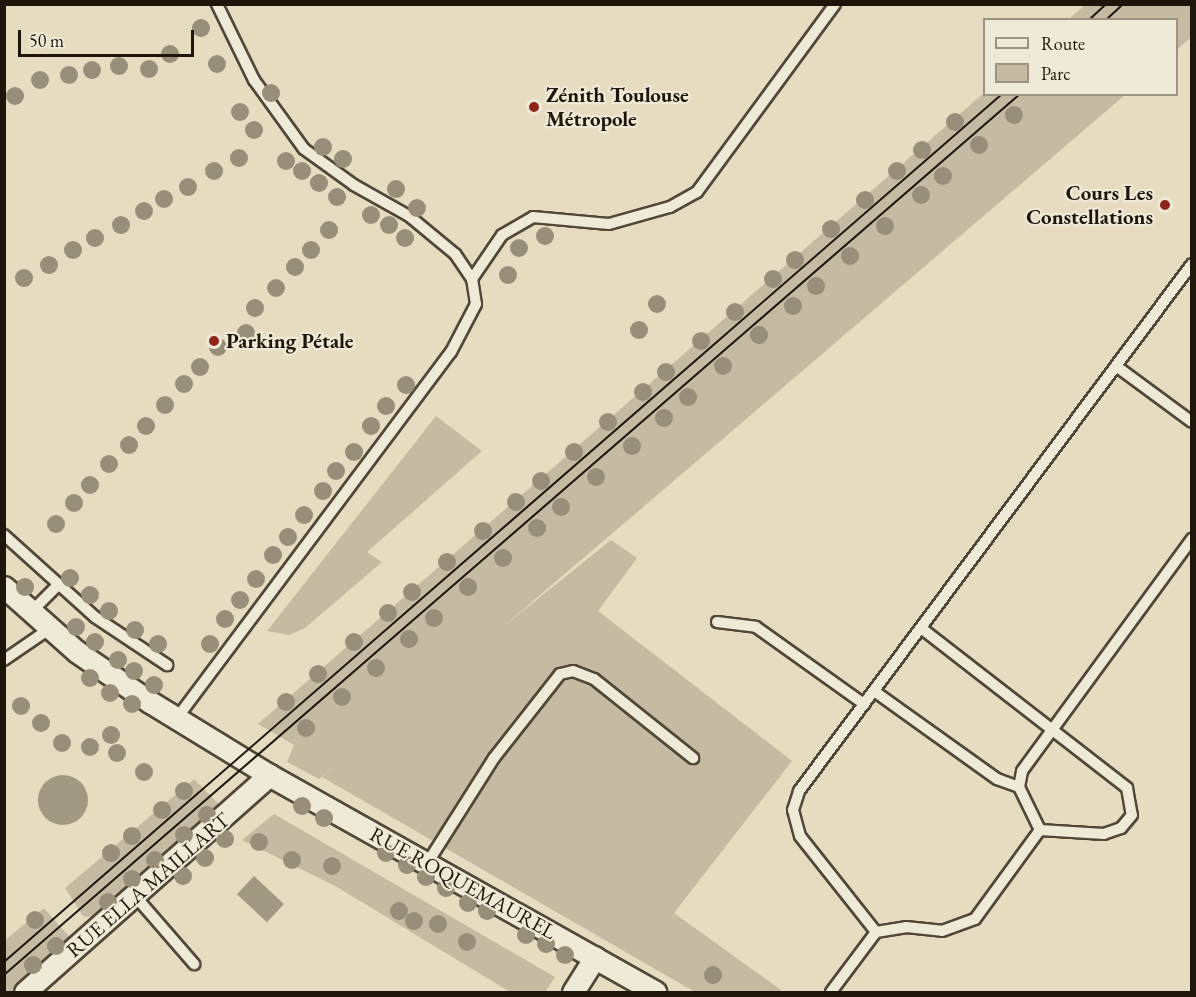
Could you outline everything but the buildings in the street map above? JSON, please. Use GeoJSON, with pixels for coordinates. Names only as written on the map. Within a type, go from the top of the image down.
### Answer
{"type":"FeatureCollection","features":[{"type":"Feature","properties":{"kind":"street","name":"RUE ROQUEMAUREL"},"geometry":{"type":"LineString","coordinates":[[4,587],[49,628],[110,677],[269,775],[428,862],[655,993]]}},
{"type":"Feature","properties":{"kind":"street","name":"RUE ELLA MAILLART"},"geometry":{"type":"LineString","coordinates":[[25,993],[136,897],[269,775]]}},
{"type":"Feature","properties":{"kind":"street"},"geometry":{"type":"LineString","coordinates":[[573,993],[595,957]]}},
{"type":"Feature","properties":{"kind":"lane"},"geometry":{"type":"LineString","coordinates":[[177,718],[451,352],[476,304],[472,279],[455,254],[409,216],[354,185],[303,149],[254,80],[217,4]]}},
{"type":"Feature","properties":{"kind":"lane"},"geometry":{"type":"LineString","coordinates":[[472,279],[502,236],[533,217],[609,224],[670,207],[697,192],[835,4]]}},
{"type":"Feature","properties":{"kind":"lane"},"geometry":{"type":"LineString","coordinates":[[876,932],[800,836],[793,810],[799,791],[1191,264]]}},
{"type":"Feature","properties":{"kind":"lane"},"geometry":{"type":"LineString","coordinates":[[1116,366],[1191,422]]}},
{"type":"Feature","properties":{"kind":"lane"},"geometry":{"type":"LineString","coordinates":[[4,535],[58,585],[128,643],[167,665]]}},
{"type":"Feature","properties":{"kind":"lane"},"geometry":{"type":"LineString","coordinates":[[1040,830],[1019,787],[1022,771],[1191,538]]}},
{"type":"Feature","properties":{"kind":"lane"},"geometry":{"type":"LineString","coordinates":[[31,612],[58,585]]}},
{"type":"Feature","properties":{"kind":"lane"},"geometry":{"type":"LineString","coordinates":[[717,622],[756,627],[864,704]]}},
{"type":"Feature","properties":{"kind":"lane"},"geometry":{"type":"LineString","coordinates":[[4,660],[49,628]]}},
{"type":"Feature","properties":{"kind":"lane"},"geometry":{"type":"LineString","coordinates":[[921,628],[1052,732],[1128,788],[1132,815],[1121,828],[1104,834],[1040,830]]}},
{"type":"Feature","properties":{"kind":"lane"},"geometry":{"type":"LineString","coordinates":[[428,862],[494,758],[560,674],[573,671],[594,679],[693,758]]}},
{"type":"Feature","properties":{"kind":"lane"},"geometry":{"type":"LineString","coordinates":[[874,691],[997,779],[1019,787]]}},
{"type":"Feature","properties":{"kind":"lane"},"geometry":{"type":"LineString","coordinates":[[831,993],[876,932],[906,927],[942,931],[975,919],[1040,830]]}},
{"type":"Feature","properties":{"kind":"lane"},"geometry":{"type":"LineString","coordinates":[[136,897],[194,964]]}},
{"type":"Feature","properties":{"kind":"green space"},"geometry":{"type":"Polygon","coordinates":[[[1086,4],[1191,5],[1191,37],[1178,49],[1178,18],[1070,18],[1086,4]]]}},
{"type":"Feature","properties":{"kind":"green space"},"geometry":{"type":"Polygon","coordinates":[[[983,94],[983,96],[1124,96],[504,626],[611,540],[637,558],[598,611],[792,761],[674,913],[781,990],[779,992],[695,992],[322,777],[345,758],[319,779],[287,762],[294,745],[258,724],[983,94]]]}},
{"type":"Feature","properties":{"kind":"green space"},"geometry":{"type":"Polygon","coordinates":[[[436,416],[482,451],[367,552],[382,562],[305,628],[289,635],[267,631],[436,416]]]}},
{"type":"Feature","properties":{"kind":"green space"},"geometry":{"type":"Polygon","coordinates":[[[194,779],[223,808],[96,918],[83,916],[65,888],[194,779]]]}},
{"type":"Feature","properties":{"kind":"green space"},"geometry":{"type":"Polygon","coordinates":[[[274,814],[555,977],[545,992],[510,992],[337,887],[242,840],[274,814]]]}},
{"type":"Feature","properties":{"kind":"green space"},"geometry":{"type":"Polygon","coordinates":[[[44,908],[73,941],[13,992],[5,992],[4,941],[44,908]]]}},
{"type":"Feature","properties":{"kind":"shaded area"},"geometry":{"type":"Polygon","coordinates":[[[63,775],[72,777],[83,786],[88,800],[86,809],[77,820],[63,825],[54,823],[43,814],[38,800],[40,791],[49,780],[63,775]]]}},
{"type":"Feature","properties":{"kind":"shaded area"},"geometry":{"type":"Polygon","coordinates":[[[254,876],[284,904],[267,922],[237,894],[254,876]]]}},
{"type":"Feature","properties":{"kind":"tram line"},"geometry":{"type":"LineString","coordinates":[[1091,18],[1106,4]]}},
{"type":"Feature","properties":{"kind":"tram line"},"geometry":{"type":"LineString","coordinates":[[1108,18],[1123,4]]}},
{"type":"Feature","properties":{"kind":"tram line"},"geometry":{"type":"LineString","coordinates":[[4,962],[1000,96]]}},
{"type":"Feature","properties":{"kind":"tram line"},"geometry":{"type":"LineString","coordinates":[[4,975],[1018,96]]}},
{"type":"Feature","properties":{"kind":"place","name":"Zénith Toulouse Métropole"},"geometry":{"type":"Point","coordinates":[534,107]}},
{"type":"Feature","properties":{"kind":"place","name":"Cours Les Constellations"},"geometry":{"type":"Point","coordinates":[1165,205]}},
{"type":"Feature","properties":{"kind":"place","name":"Parking Pétale"},"geometry":{"type":"Point","coordinates":[214,341]}}]}
